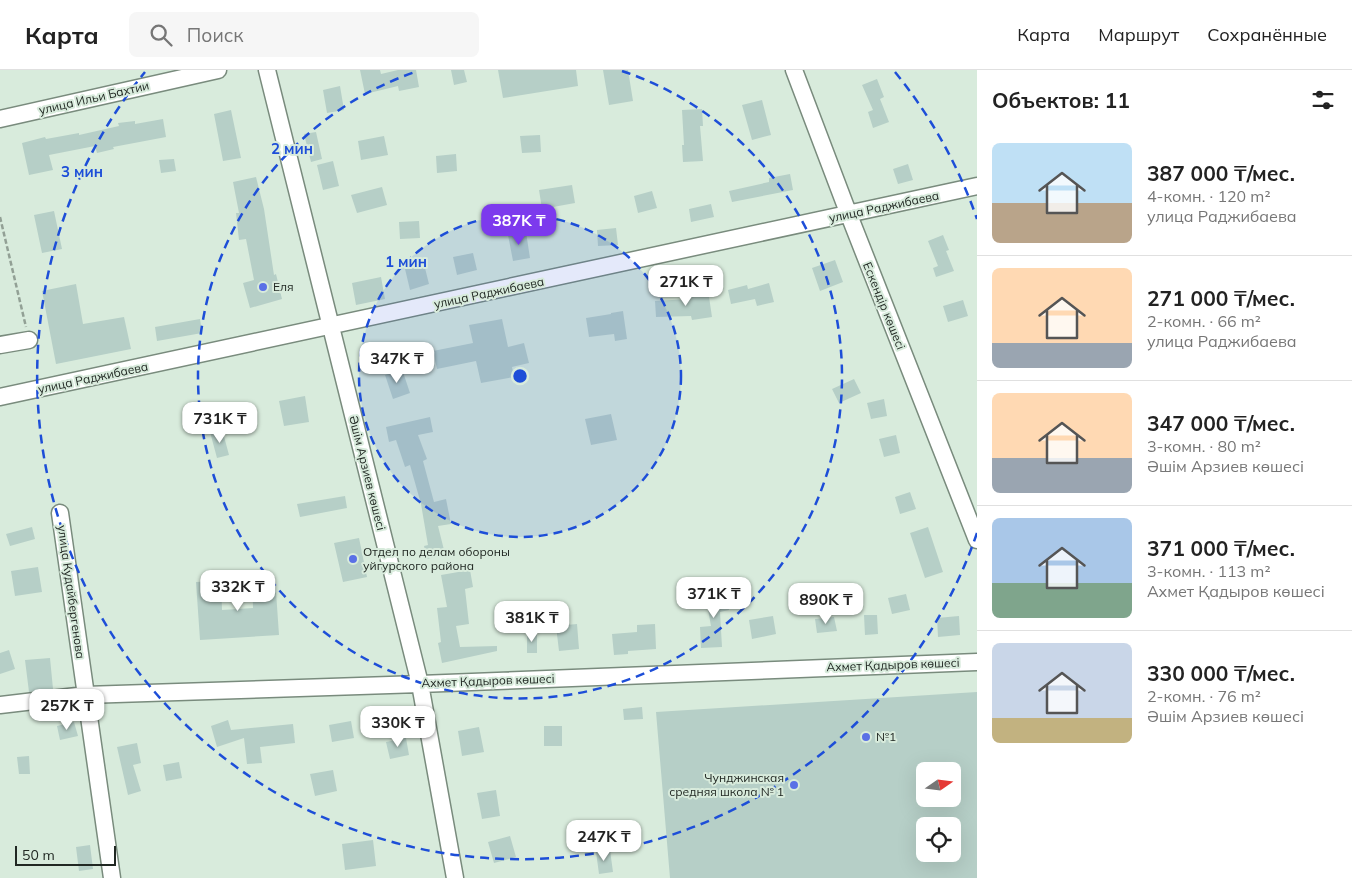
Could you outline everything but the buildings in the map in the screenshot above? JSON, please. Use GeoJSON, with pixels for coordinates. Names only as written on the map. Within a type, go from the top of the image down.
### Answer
{"type":"FeatureCollection","features":[{"type":"Feature","properties":{"kind":"street","name":"улица Ильи Бахтии"},"geometry":{"type":"LineString","coordinates":[[0,120],[218,70]]}},
{"type":"Feature","properties":{"kind":"street","name":"Әшім Арзиев көшесі"},"geometry":{"type":"LineString","coordinates":[[267,70],[420,684],[455,878]]}},
{"type":"Feature","properties":{"kind":"street","name":"Ескендір көшесі"},"geometry":{"type":"LineString","coordinates":[[794,70],[977,540]]}},
{"type":"Feature","properties":{"kind":"street","name":"улица Раджибаева"},"geometry":{"type":"LineString","coordinates":[[0,397],[977,186]]}},
{"type":"Feature","properties":{"kind":"street"},"geometry":{"type":"LineString","coordinates":[[0,345],[29,340]]}},
{"type":"Feature","properties":{"kind":"street","name":"улица Кудайбергенова"},"geometry":{"type":"LineString","coordinates":[[60,513],[112,878]]}},
{"type":"Feature","properties":{"kind":"street","name":"Ахмет Қадыров көшесі"},"geometry":{"type":"LineString","coordinates":[[0,705],[85,694],[420,684],[977,662]]}},
{"type":"Feature","properties":{"kind":"path"},"geometry":{"type":"LineString","coordinates":[[0,218],[29,340]]}},
{"type":"Feature","properties":{"kind":"place","name":"Еля"},"geometry":{"type":"Point","coordinates":[263,287]}},
{"type":"Feature","properties":{"kind":"place","name":"Отдел по делам обороны уйгурского района"},"geometry":{"type":"Point","coordinates":[353,559]}},
{"type":"Feature","properties":{"kind":"place","name":"№1"},"geometry":{"type":"Point","coordinates":[866,737]}},
{"type":"Feature","properties":{"kind":"place","name":"Чунджинская средняя школа № 1"},"geometry":{"type":"Point","coordinates":[794,785]}}]}
